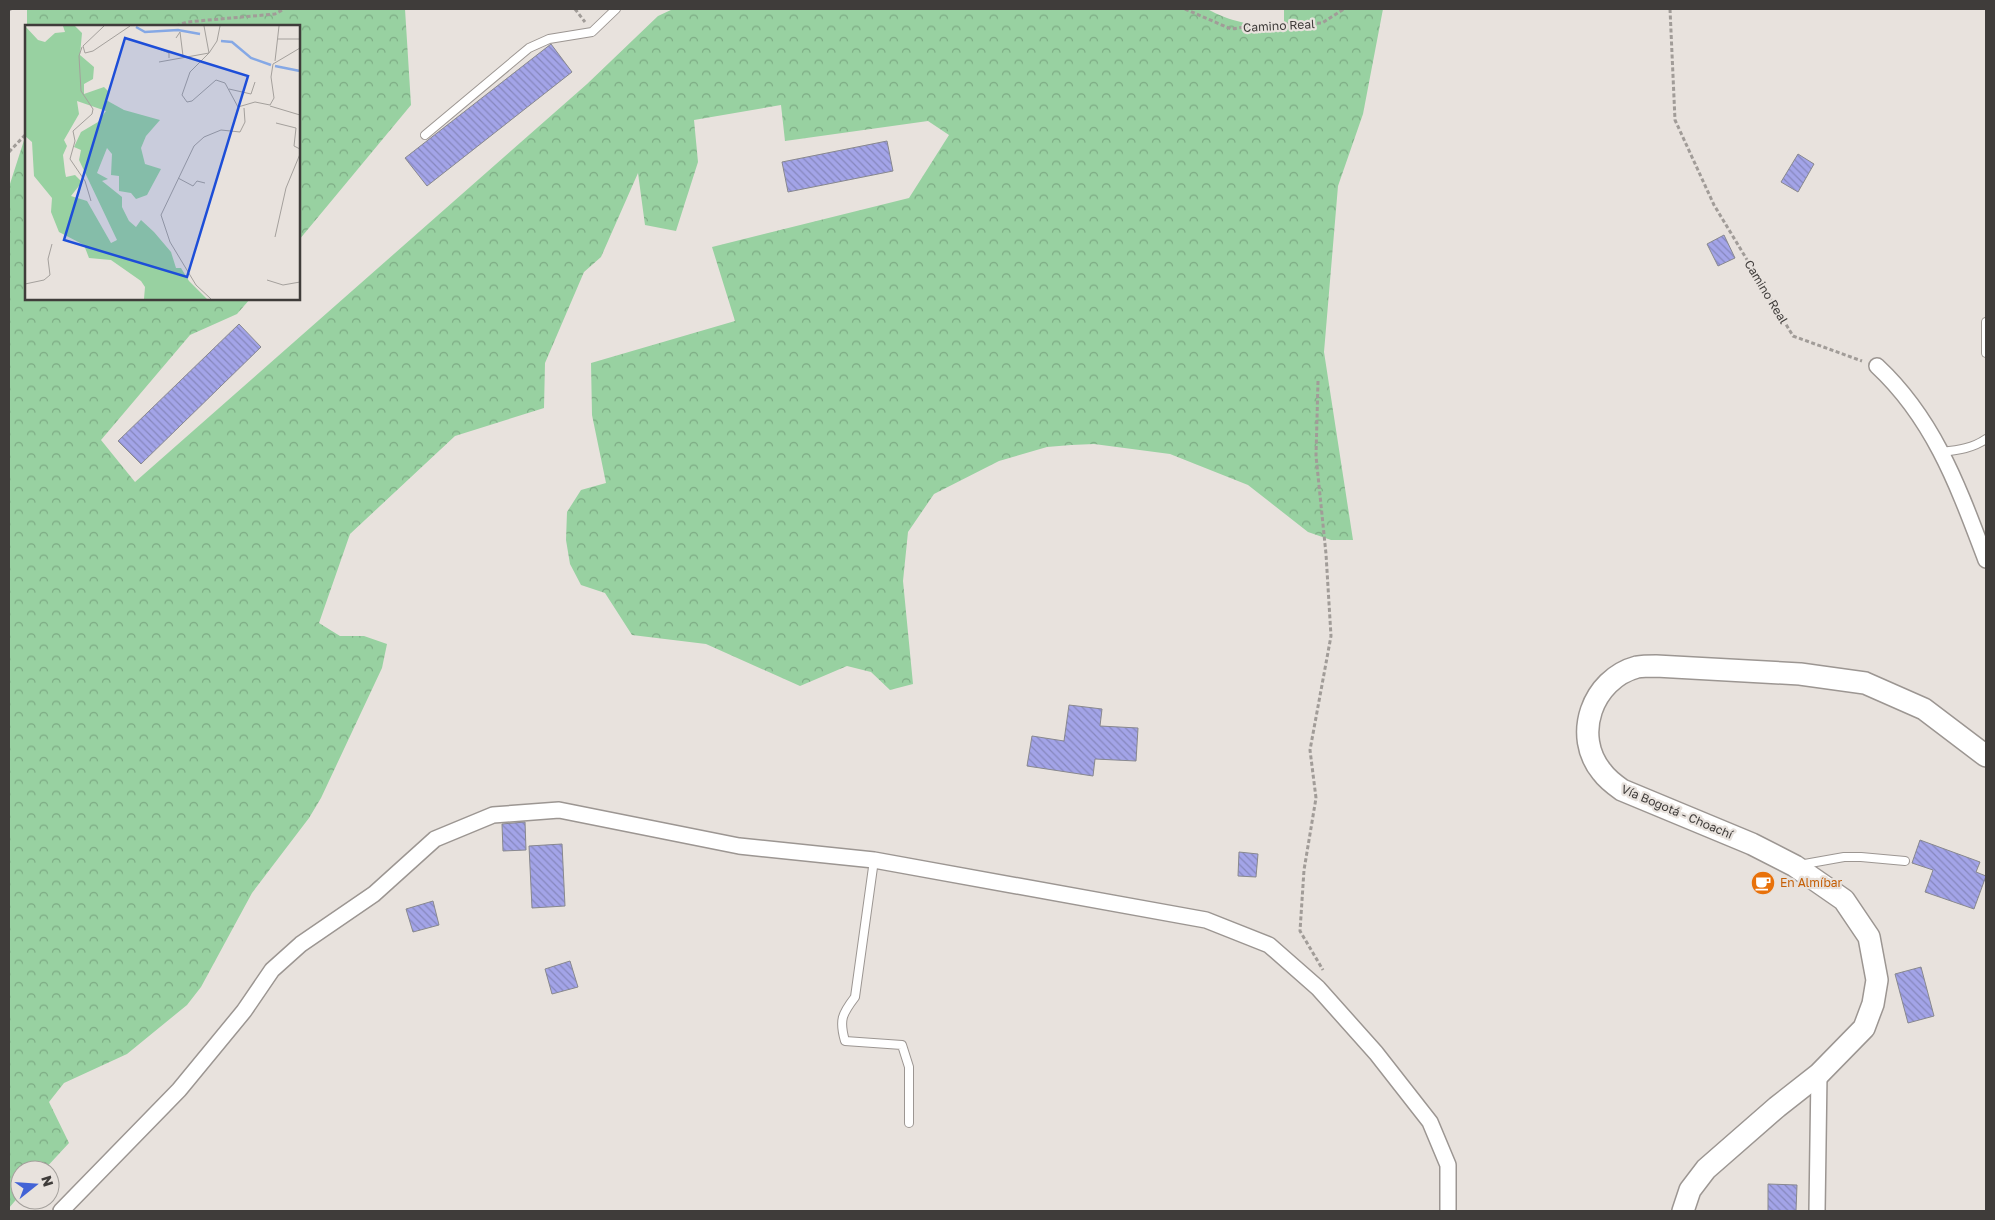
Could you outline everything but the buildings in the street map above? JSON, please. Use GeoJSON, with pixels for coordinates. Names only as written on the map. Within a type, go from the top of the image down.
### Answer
{"type":"FeatureCollection","features":[{"type":"Feature","properties":{"kind":"main road","name":"Vía Bogotá - Choachí"},"geometry":{"type":"LineString","coordinates":[[1683,1211],[1690,1190],[1706,1169],[1777,1107],[1819,1074],[1864,1028],[1874,1004],[1877,980],[1869,937],[1844,900],[1795,866],[1752,844],[1622,790],[1602,772],[1594,760],[1587,735],[1591,709],[1604,687],[1618,675],[1637,667],[1656,666],[1800,674],[1866,683],[1924,709],[1986,756]]}},
{"type":"Feature","properties":{"kind":"street"},"geometry":{"type":"LineString","coordinates":[[1877,366],[1895,383],[1942,452],[1960,489],[1986,560]]}},
{"type":"Feature","properties":{"kind":"street"},"geometry":{"type":"LineString","coordinates":[[61,1211],[179,1090],[244,1011],[272,970],[301,944],[374,894],[435,839],[493,815],[559,810],[739,846],[874,860],[964,875],[1108,904],[1206,920],[1269,945],[1318,988],[1376,1053],[1430,1122],[1448,1165],[1448,1211]]}},
{"type":"Feature","properties":{"kind":"street"},"geometry":{"type":"LineString","coordinates":[[1816,1211],[1819,1074]]}},
{"type":"Feature","properties":{"kind":"lane"},"geometry":{"type":"LineString","coordinates":[[425,135],[529,48],[549,39],[592,32],[616,9]]}},
{"type":"Feature","properties":{"kind":"lane"},"geometry":{"type":"LineString","coordinates":[[1986,322],[1986,353]]}},
{"type":"Feature","properties":{"kind":"lane"},"geometry":{"type":"LineString","coordinates":[[1942,452],[1962,450],[1978,445],[1986,439]]}},
{"type":"Feature","properties":{"kind":"lane"},"geometry":{"type":"LineString","coordinates":[[1795,866],[1844,857],[1905,861]]}},
{"type":"Feature","properties":{"kind":"lane"},"geometry":{"type":"LineString","coordinates":[[874,860],[855,997],[844,1011],[841,1026],[845,1041],[902,1045],[909,1067],[909,1123]]}},
{"type":"Feature","properties":{"kind":"path"},"geometry":{"type":"LineString","coordinates":[[179,25],[187,22],[275,14],[284,9]]}},
{"type":"Feature","properties":{"kind":"path","name":"Camino Real"},"geometry":{"type":"LineString","coordinates":[[1185,9],[1231,29],[1258,25],[1322,23],[1344,9]]}},
{"type":"Feature","properties":{"kind":"path","name":"Camino Real"},"geometry":{"type":"LineString","coordinates":[[1670,9],[1675,120],[1714,205],[1793,336],[1877,366]]}},
{"type":"Feature","properties":{"kind":"path"},"geometry":{"type":"LineString","coordinates":[[9,152],[25,135]]}},
{"type":"Feature","properties":{"kind":"path"},"geometry":{"type":"LineString","coordinates":[[1318,381],[1316,456],[1326,554],[1331,636],[1310,750],[1316,798],[1304,870],[1300,931],[1327,976]]}},
{"type":"Feature","properties":{"kind":"green space"},"geometry":{"type":"Polygon","coordinates":[[[27,9],[405,9],[411,105],[300,239],[300,25],[27,25],[27,9]]]}},
{"type":"Feature","properties":{"kind":"green space"},"geometry":{"type":"Polygon","coordinates":[[[673,9],[1207,9],[1227,18],[1245,23],[1284,27],[1284,9],[1383,9],[1363,114],[1338,186],[1324,352],[1353,540],[1331,540],[1308,532],[1248,485],[1170,454],[1094,444],[1047,447],[999,461],[934,494],[908,532],[903,581],[913,684],[890,690],[871,672],[847,666],[800,686],[706,644],[632,635],[605,593],[581,585],[570,564],[566,540],[567,512],[581,490],[606,483],[592,415],[591,363],[735,321],[712,247],[909,198],[949,135],[928,121],[785,141],[781,105],[694,120],[698,162],[676,231],[645,225],[638,173],[601,257],[584,272],[545,363],[544,408],[455,436],[350,534],[319,623],[340,636],[364,636],[387,644],[382,668],[321,798],[309,818],[252,893],[201,987],[187,1005],[127,1054],[64,1083],[49,1102],[69,1143],[53,1160],[10,1160],[9,1208],[9,187],[25,137],[25,300],[249,300],[237,314],[190,335],[101,440],[135,482],[587,84],[658,16],[673,9]]]}},
{"type":"Feature","properties":{"kind":"place","name":"En Almíbar"},"geometry":{"type":"Point","coordinates":[1763,883]}}]}
